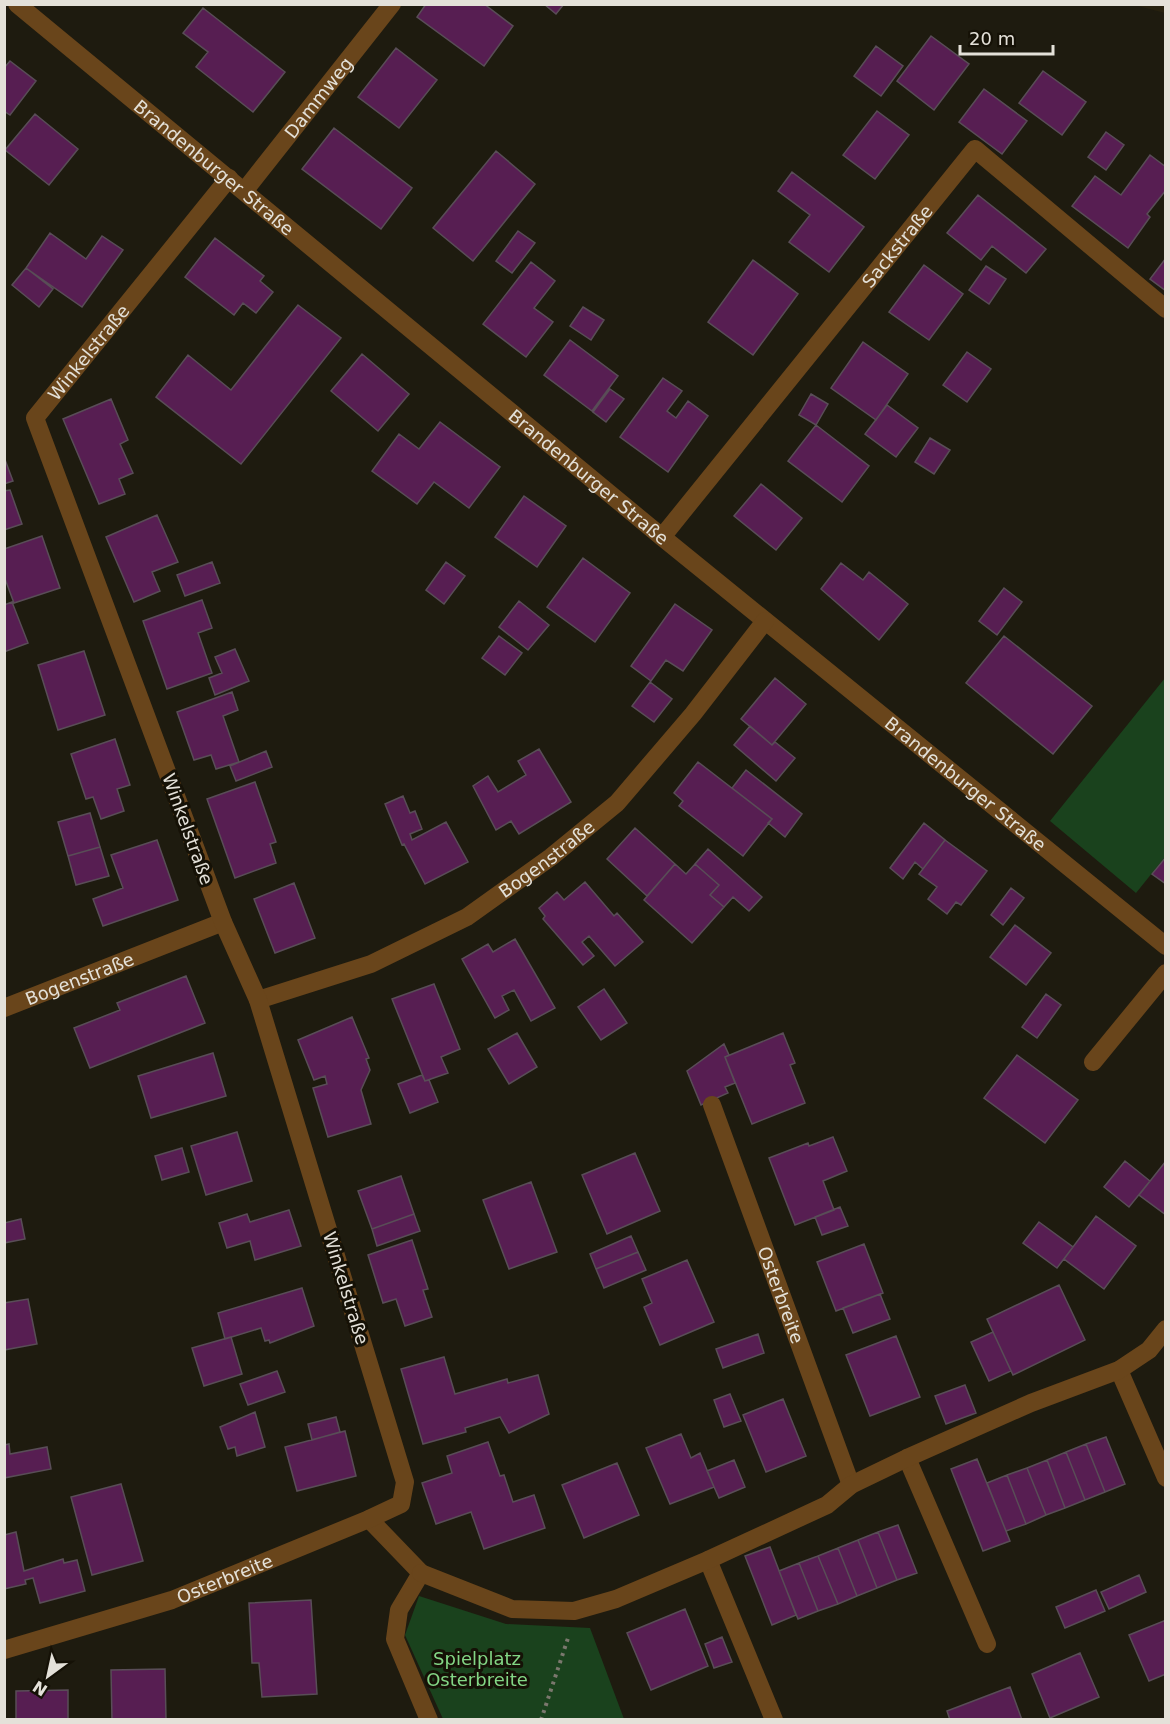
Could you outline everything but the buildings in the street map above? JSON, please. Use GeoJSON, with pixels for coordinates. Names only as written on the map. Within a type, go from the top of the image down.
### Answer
{"type":"FeatureCollection","features":[{"type":"Feature","properties":{"kind":"street","name":"Brandenburger Straße"},"geometry":{"type":"LineString","coordinates":[[17,4],[245,190],[662,537],[1166,946]]}},
{"type":"Feature","properties":{"kind":"street","name":"Dammweg"},"geometry":{"type":"LineString","coordinates":[[245,190],[392,4]]}},
{"type":"Feature","properties":{"kind":"street","name":"Sackstraße"},"geometry":{"type":"LineString","coordinates":[[662,537],[975,149],[1166,309]]}},
{"type":"Feature","properties":{"kind":"street","name":"Winkelstraße"},"geometry":{"type":"LineString","coordinates":[[229,178],[35,418],[222,922],[258,1000],[405,1482],[401,1504],[369,1519]]}},
{"type":"Feature","properties":{"kind":"street","name":"Bogenstraße"},"geometry":{"type":"LineString","coordinates":[[258,1000],[371,964],[456,922],[551,857],[616,802],[693,714],[765,621]]}},
{"type":"Feature","properties":{"kind":"street","name":"Bogenstraße"},"geometry":{"type":"LineString","coordinates":[[4,1008],[222,922]]}},
{"type":"Feature","properties":{"kind":"street"},"geometry":{"type":"LineString","coordinates":[[1093,1062],[1166,973]]}},
{"type":"Feature","properties":{"kind":"street","name":"Osterbreite"},"geometry":{"type":"LineString","coordinates":[[712,1106],[851,1485]]}},
{"type":"Feature","properties":{"kind":"street"},"geometry":{"type":"LineString","coordinates":[[369,1519],[421,1573],[512,1609],[574,1611],[616,1599],[708,1560],[827,1505],[851,1485],[907,1458],[1031,1403],[1119,1370],[1149,1350],[1166,1329]]}},
{"type":"Feature","properties":{"kind":"street"},"geometry":{"type":"LineString","coordinates":[[1119,1370],[1166,1478]]}},
{"type":"Feature","properties":{"kind":"street"},"geometry":{"type":"LineString","coordinates":[[907,1458],[987,1644]]}},
{"type":"Feature","properties":{"kind":"street","name":"Osterbreite"},"geometry":{"type":"LineString","coordinates":[[4,1650],[172,1600],[369,1519]]}},
{"type":"Feature","properties":{"kind":"street"},"geometry":{"type":"LineString","coordinates":[[708,1560],[774,1719]]}},
{"type":"Feature","properties":{"kind":"street"},"geometry":{"type":"LineString","coordinates":[[421,1573],[399,1610],[395,1639],[429,1719]]}},
{"type":"Feature","properties":{"kind":"path"},"geometry":{"type":"LineString","coordinates":[[541,1719],[574,1611]]}},
{"type":"Feature","properties":{"kind":"shaded area"},"geometry":{"type":"Polygon","coordinates":[[[1134,5],[1165,5],[1165,13],[1134,5]]]}},
{"type":"Feature","properties":{"kind":"green space"},"geometry":{"type":"Polygon","coordinates":[[[1165,678],[1165,857],[1136,893],[1050,821],[1165,678]]]}},
{"type":"Feature","properties":{"kind":"green space","name":"Spielplatz Osterbreite"},"geometry":{"type":"Polygon","coordinates":[[[419,1596],[506,1624],[590,1628],[624,1719],[443,1719],[405,1635],[419,1596]]]}}]}
